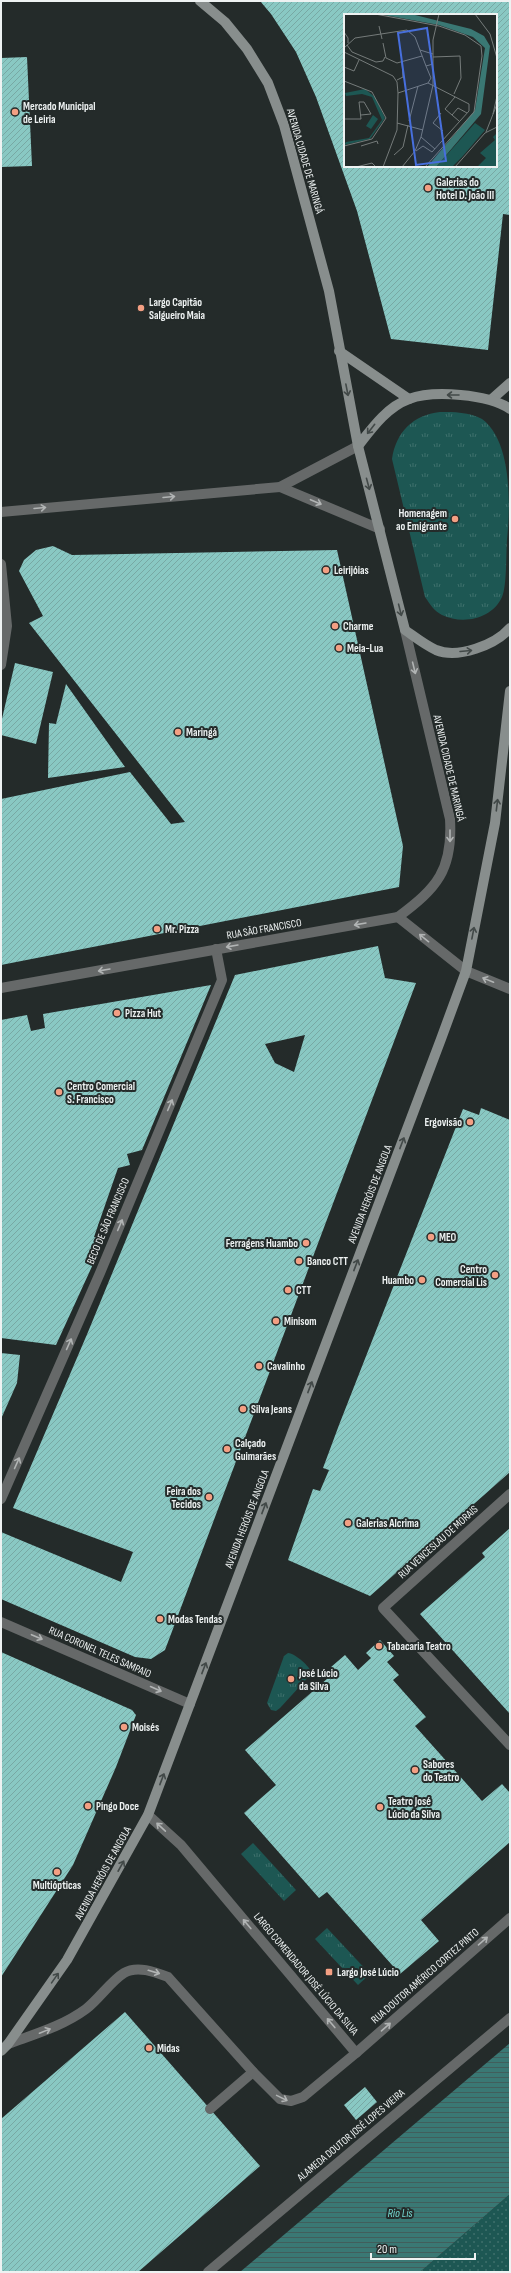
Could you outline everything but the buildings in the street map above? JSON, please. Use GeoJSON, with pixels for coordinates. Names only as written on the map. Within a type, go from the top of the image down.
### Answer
{"type":"FeatureCollection","features":[{"type":"Feature","properties":{"kind":"main road","name":"AVENIDA CIDADE DE MARINGÁ"},"geometry":{"type":"LineString","coordinates":[[200,1],[225,22],[247,49],[268,83],[284,125],[329,291],[339,351],[358,446],[380,529],[404,630]]}},
{"type":"Feature","properties":{"kind":"main road"},"geometry":{"type":"LineString","coordinates":[[339,351],[409,398]]}},
{"type":"Feature","properties":{"kind":"main road"},"geometry":{"type":"LineString","coordinates":[[492,399],[510,383]]}},
{"type":"Feature","properties":{"kind":"main road"},"geometry":{"type":"LineString","coordinates":[[358,446],[384,414],[409,398],[449,395],[492,399],[510,409]]}},
{"type":"Feature","properties":{"kind":"main road"},"geometry":{"type":"LineString","coordinates":[[404,630],[438,651],[469,651],[487,646],[502,638],[510,628]]}},
{"type":"Feature","properties":{"kind":"main road"},"geometry":{"type":"LineString","coordinates":[[466,971],[494,823],[510,691]]}},
{"type":"Feature","properties":{"kind":"main road","name":"AVENIDA HERÓIS DE ANGOLA"},"geometry":{"type":"LineString","coordinates":[[5,2048],[67,1960],[148,1815],[466,971]]}},
{"type":"Feature","properties":{"kind":"street"},"geometry":{"type":"LineString","coordinates":[[1,512],[280,486],[358,446]]}},
{"type":"Feature","properties":{"kind":"street"},"geometry":{"type":"LineString","coordinates":[[280,486],[380,529]]}},
{"type":"Feature","properties":{"kind":"street"},"geometry":{"type":"LineString","coordinates":[[1,564],[7,626],[2,660]]}},
{"type":"Feature","properties":{"kind":"street","name":"AVENIDA CIDADE DE MARINGÁ"},"geometry":{"type":"LineString","coordinates":[[398,917],[425,896],[434,886],[444,867],[451,838],[450,819],[404,630]]}},
{"type":"Feature","properties":{"kind":"street"},"geometry":{"type":"LineString","coordinates":[[398,917],[466,971],[510,989]]}},
{"type":"Feature","properties":{"kind":"street","name":"RUA SÃO FRANCISCO"},"geometry":{"type":"LineString","coordinates":[[1,988],[398,917]]}},
{"type":"Feature","properties":{"kind":"street","name":"BECO DE SÃO FRANCISCO"},"geometry":{"type":"LineString","coordinates":[[1,1499],[100,1273],[222,980],[216,949]]}},
{"type":"Feature","properties":{"kind":"street","name":"RUA VENCESLAU DE MORAIS"},"geometry":{"type":"LineString","coordinates":[[510,1494],[383,1608],[510,1745]]}},
{"type":"Feature","properties":{"kind":"street","name":"RUA CORONEL TELES SAMPAIO"},"geometry":{"type":"LineString","coordinates":[[1,1622],[190,1704]]}},
{"type":"Feature","properties":{"kind":"street","name":"LARGO COMENDADOR JOSÉ LÚCIO DA SILVA"},"geometry":{"type":"LineString","coordinates":[[5,2048],[70,2020],[87,2008],[124,1973],[138,1969],[152,1971],[168,1977],[253,2072],[280,2099],[291,2101],[303,2097],[356,2053],[181,1845],[148,1815]]}},
{"type":"Feature","properties":{"kind":"street","name":"RUA DOUTOR AMÉRICO CORTEZ PINTO"},"geometry":{"type":"LineString","coordinates":[[356,2053],[510,1918]]}},
{"type":"Feature","properties":{"kind":"street","name":"ALAMEDA DOUTOR JOSÉ LOPES VIEIRA"},"geometry":{"type":"LineString","coordinates":[[208,2272],[510,2018]]}},
{"type":"Feature","properties":{"kind":"street"},"geometry":{"type":"LineString","coordinates":[[210,2109],[253,2072]]}},
{"type":"Feature","properties":{"kind":"green space"},"geometry":{"type":"Polygon","coordinates":[[[440,412],[456,412],[482,419],[492,429],[499,441],[504,456],[507,473],[509,508],[504,592],[497,604],[491,610],[484,615],[468,620],[459,620],[442,615],[430,605],[425,597],[392,459],[397,441],[407,426],[422,417],[440,412]]]}},
{"type":"Feature","properties":{"kind":"green space"},"geometry":{"type":"Polygon","coordinates":[[[288,1653],[302,1661],[312,1673],[280,1708],[276,1711],[271,1710],[267,1703],[284,1656],[288,1653]]]}},
{"type":"Feature","properties":{"kind":"green space"},"geometry":{"type":"Polygon","coordinates":[[[253,1843],[296,1890],[284,1901],[241,1854],[253,1843]]]}},
{"type":"Feature","properties":{"kind":"green space"},"geometry":{"type":"Polygon","coordinates":[[[327,1928],[370,1974],[358,1985],[315,1939],[327,1928]]]}},
{"type":"Feature","properties":{"kind":"green space"},"geometry":{"type":"Polygon","coordinates":[[[510,2194],[510,2272],[420,2272],[510,2194]]]}},
{"type":"Feature","properties":{"kind":"water","name":"Rio Lis"},"geometry":{"type":"Polygon","coordinates":[[[510,2043],[510,2194],[420,2272],[240,2272],[510,2043]]]}},
{"type":"Feature","properties":{"kind":"place","name":"Mercado Municipal de Leiria"},"geometry":{"type":"Point","coordinates":[15,112]}},
{"type":"Feature","properties":{"kind":"place","name":"Galerias do Hotel D. João III"},"geometry":{"type":"Point","coordinates":[428,188]}},
{"type":"Feature","properties":{"kind":"place","name":"Largo Capitão Salgueiro Maia"},"geometry":{"type":"Point","coordinates":[141,308]}},
{"type":"Feature","properties":{"kind":"place","name":"Homenagem ao Emigrante"},"geometry":{"type":"Point","coordinates":[455,519]}},
{"type":"Feature","properties":{"kind":"place","name":"Leirijóias"},"geometry":{"type":"Point","coordinates":[326,570]}},
{"type":"Feature","properties":{"kind":"place","name":"Charme"},"geometry":{"type":"Point","coordinates":[335,626]}},
{"type":"Feature","properties":{"kind":"place","name":"Meia-Lua"},"geometry":{"type":"Point","coordinates":[339,648]}},
{"type":"Feature","properties":{"kind":"place","name":"Maringá"},"geometry":{"type":"Point","coordinates":[178,732]}},
{"type":"Feature","properties":{"kind":"place","name":"Mr. Pizza"},"geometry":{"type":"Point","coordinates":[157,929]}},
{"type":"Feature","properties":{"kind":"place","name":"Pizza Hut"},"geometry":{"type":"Point","coordinates":[117,1013]}},
{"type":"Feature","properties":{"kind":"place","name":"Centro Comercial S. Francisco"},"geometry":{"type":"Point","coordinates":[59,1092]}},
{"type":"Feature","properties":{"kind":"place","name":"Ergovisão"},"geometry":{"type":"Point","coordinates":[470,1122]}},
{"type":"Feature","properties":{"kind":"place","name":"MEO"},"geometry":{"type":"Point","coordinates":[431,1237]}},
{"type":"Feature","properties":{"kind":"place","name":"Ferragens Huambo"},"geometry":{"type":"Point","coordinates":[306,1243]}},
{"type":"Feature","properties":{"kind":"place","name":"Banco CTT"},"geometry":{"type":"Point","coordinates":[299,1261]}},
{"type":"Feature","properties":{"kind":"place","name":"Centro Comercial Lis"},"geometry":{"type":"Point","coordinates":[495,1275]}},
{"type":"Feature","properties":{"kind":"place","name":"Huambo"},"geometry":{"type":"Point","coordinates":[422,1280]}},
{"type":"Feature","properties":{"kind":"place","name":"CTT"},"geometry":{"type":"Point","coordinates":[288,1290]}},
{"type":"Feature","properties":{"kind":"place","name":"Minisom"},"geometry":{"type":"Point","coordinates":[276,1321]}},
{"type":"Feature","properties":{"kind":"place","name":"Cavalinho"},"geometry":{"type":"Point","coordinates":[259,1366]}},
{"type":"Feature","properties":{"kind":"place","name":"Silva Jeans"},"geometry":{"type":"Point","coordinates":[243,1409]}},
{"type":"Feature","properties":{"kind":"place","name":"Calçado Guimarães"},"geometry":{"type":"Point","coordinates":[227,1449]}},
{"type":"Feature","properties":{"kind":"place","name":"Feira dos Tecidos"},"geometry":{"type":"Point","coordinates":[209,1497]}},
{"type":"Feature","properties":{"kind":"place","name":"Galerias Alcrima"},"geometry":{"type":"Point","coordinates":[348,1523]}},
{"type":"Feature","properties":{"kind":"place","name":"Modas Tendas"},"geometry":{"type":"Point","coordinates":[160,1619]}},
{"type":"Feature","properties":{"kind":"place","name":"Tabacaria Teatro"},"geometry":{"type":"Point","coordinates":[379,1646]}},
{"type":"Feature","properties":{"kind":"place","name":"José Lúcio da Silva"},"geometry":{"type":"Point","coordinates":[291,1679]}},
{"type":"Feature","properties":{"kind":"place","name":"Moisés"},"geometry":{"type":"Point","coordinates":[124,1727]}},
{"type":"Feature","properties":{"kind":"place","name":"Sabores do Teatro"},"geometry":{"type":"Point","coordinates":[415,1770]}},
{"type":"Feature","properties":{"kind":"place","name":"Pingo Doce"},"geometry":{"type":"Point","coordinates":[88,1806]}},
{"type":"Feature","properties":{"kind":"place","name":"Teatro José Lúcio da Silva"},"geometry":{"type":"Point","coordinates":[380,1807]}},
{"type":"Feature","properties":{"kind":"place","name":"Multiópticas"},"geometry":{"type":"Point","coordinates":[57,1872]}},
{"type":"Feature","properties":{"kind":"place","name":"Largo José Lúcio"},"geometry":{"type":"Point","coordinates":[329,1972]}},
{"type":"Feature","properties":{"kind":"place","name":"Midas"},"geometry":{"type":"Point","coordinates":[149,2048]}}]}
